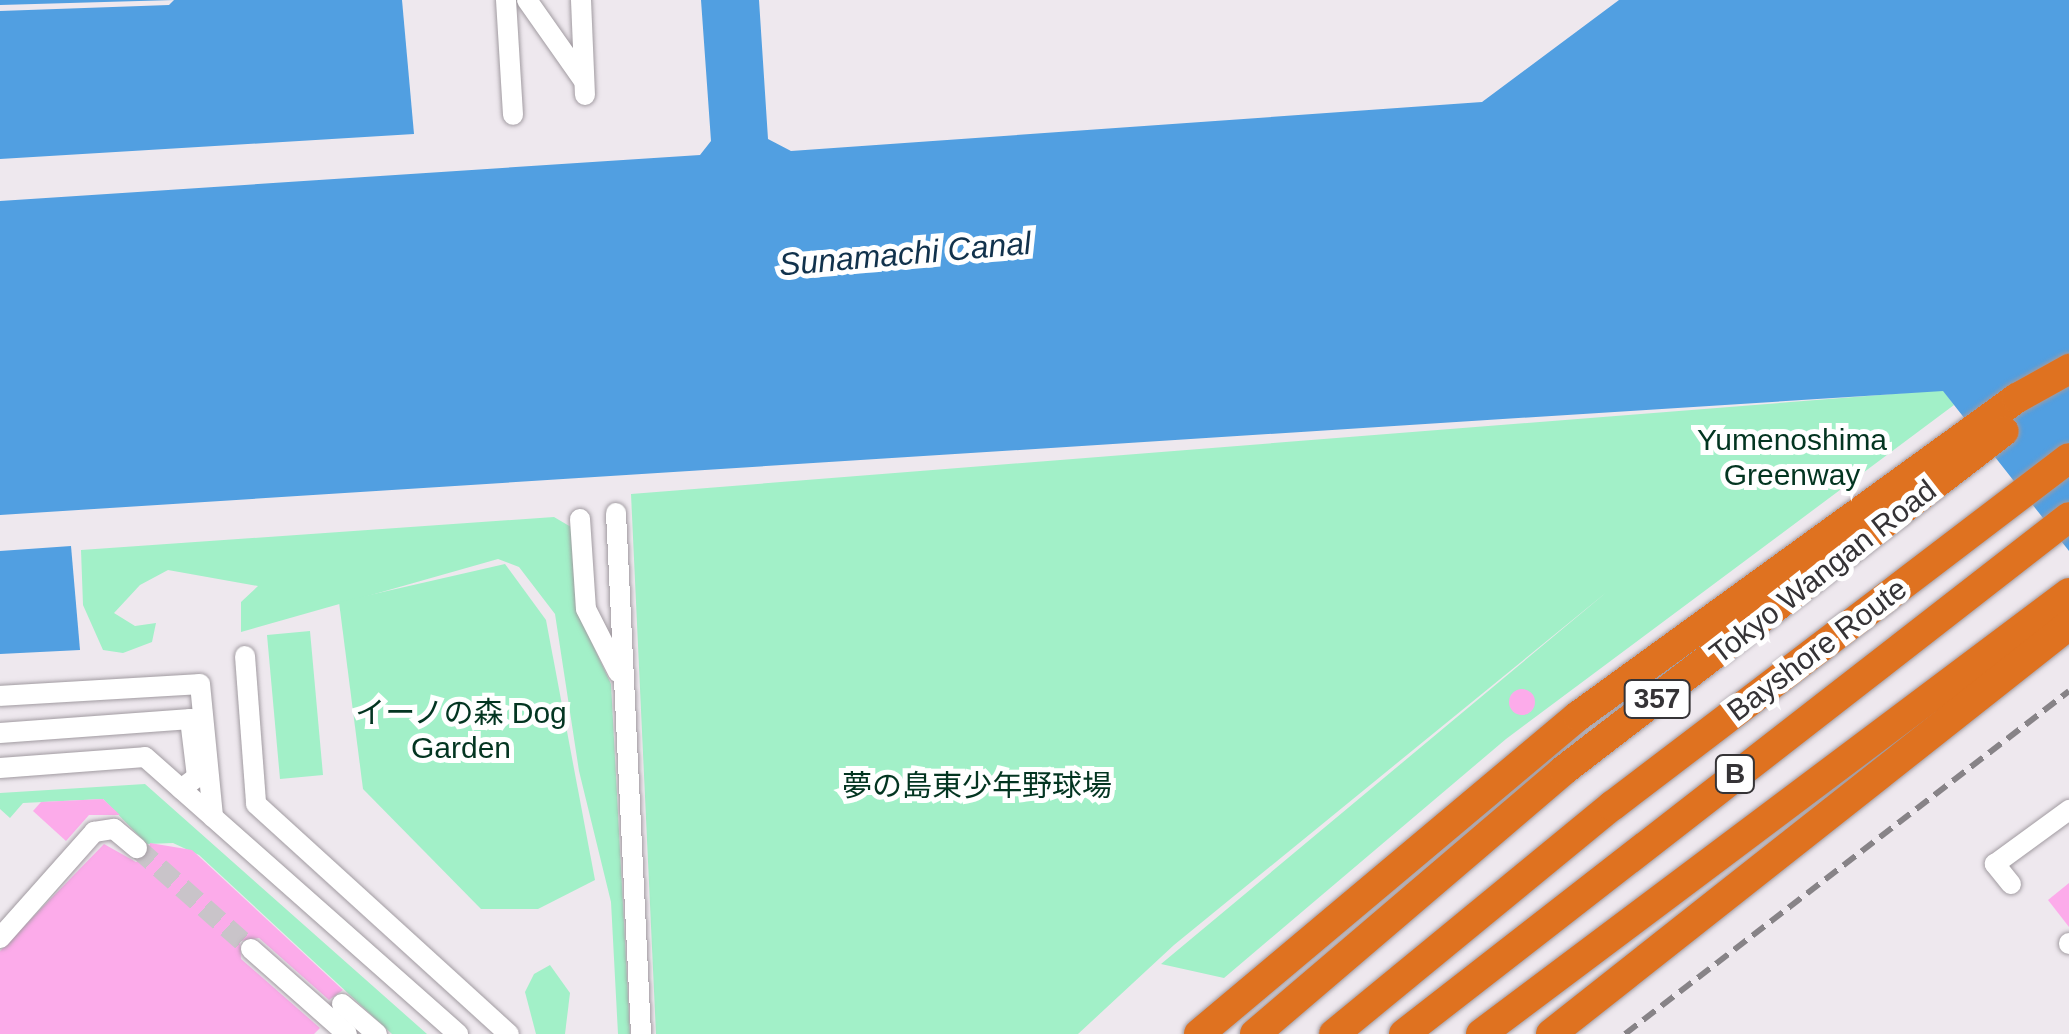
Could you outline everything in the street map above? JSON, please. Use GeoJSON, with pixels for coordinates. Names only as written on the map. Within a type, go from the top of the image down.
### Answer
{"type":"FeatureCollection","features":[{"type":"Feature","properties":{"kind":"highway","name":"357"},"geometry":{"type":"LineString","coordinates":[[1208,1031],[1506,772],[2016,398],[2069,368]]}},
{"type":"Feature","properties":{"kind":"highway","name":"Tokyo Wangan Road"},"geometry":{"type":"LineString","coordinates":[[1255,1034],[1564,770],[2069,378]]}},
{"type":"Feature","properties":{"kind":"highway","name":"Bayshore Route"},"geometry":{"type":"LineString","coordinates":[[1334,1034],[1612,806],[2069,458]]}},
{"type":"Feature","properties":{"kind":"highway","name":"Bayshore Route"},"geometry":{"type":"LineString","coordinates":[[1404,1034],[2069,517]]}},
{"type":"Feature","properties":{"kind":"highway"},"geometry":{"type":"LineString","coordinates":[[1481,1034],[2069,593]]}},
{"type":"Feature","properties":{"kind":"highway"},"geometry":{"type":"LineString","coordinates":[[1552,1034],[2069,625]]}},
{"type":"Feature","properties":{"kind":"lane"},"geometry":{"type":"LineString","coordinates":[[506,0],[514,116]]}},
{"type":"Feature","properties":{"kind":"lane"},"geometry":{"type":"LineString","coordinates":[[527,0],[585,88],[580,0]]}},
{"type":"Feature","properties":{"kind":"lane"},"geometry":{"type":"LineString","coordinates":[[616,513],[641,1034]]}},
{"type":"Feature","properties":{"kind":"lane"},"geometry":{"type":"LineString","coordinates":[[580,519],[586,609],[621,678]]}},
{"type":"Feature","properties":{"kind":"lane"},"geometry":{"type":"LineString","coordinates":[[245,656],[256,804],[504,1032]]}},
{"type":"Feature","properties":{"kind":"lane"},"geometry":{"type":"LineString","coordinates":[[0,696],[200,684],[213,818]]}},
{"type":"Feature","properties":{"kind":"lane"},"geometry":{"type":"LineString","coordinates":[[0,733],[190,719],[197,778],[182,790]]}},
{"type":"Feature","properties":{"kind":"lane"},"geometry":{"type":"LineString","coordinates":[[0,768],[145,757],[458,1034]]}},
{"type":"Feature","properties":{"kind":"lane"},"geometry":{"type":"LineString","coordinates":[[2011,884],[1995,864],[2069,810]]}},
{"type":"Feature","properties":{"kind":"lane"},"geometry":{"type":"LineString","coordinates":[[0,938],[94,832],[114,829],[137,848]]}},
{"type":"Feature","properties":{"kind":"lane"},"geometry":{"type":"LineString","coordinates":[[251,949],[347,1034]]}},
{"type":"Feature","properties":{"kind":"lane"},"geometry":{"type":"LineString","coordinates":[[342,1004],[376,1034]]}},
{"type":"Feature","properties":{"kind":"green space","name":"夢の島東少年野球場"},"geometry":{"type":"Polygon","coordinates":[[[1943,390],[1954,405],[1506,739],[1224,978],[1161,964],[1608,591],[1174,945],[1078,1034],[656,1034],[631,494],[1943,390]]]}},
{"type":"Feature","properties":{"kind":"green space"},"geometry":{"type":"Polygon","coordinates":[[[554,517],[571,527],[576,609],[611,684],[630,1034],[618,1034],[611,902],[579,771],[555,614],[519,567],[498,559],[241,632],[241,602],[258,586],[168,570],[140,585],[114,613],[135,626],[156,623],[152,642],[123,653],[103,650],[83,605],[81,550],[554,517]]]}},
{"type":"Feature","properties":{"kind":"green space","name":"イーノの森 Dog Garden"},"geometry":{"type":"Polygon","coordinates":[[[505,564],[546,620],[595,880],[538,909],[481,909],[363,789],[339,602],[505,564]]]}},
{"type":"Feature","properties":{"kind":"green space"},"geometry":{"type":"Polygon","coordinates":[[[310,631],[323,775],[280,779],[267,635],[310,631]]]}},
{"type":"Feature","properties":{"kind":"green space"},"geometry":{"type":"Polygon","coordinates":[[[145,784],[427,1034],[392,1034],[199,855],[173,843],[147,844],[103,799],[23,803],[10,818],[0,809],[0,793],[145,784]]]}},
{"type":"Feature","properties":{"kind":"green space"},"geometry":{"type":"Polygon","coordinates":[[[550,965],[570,993],[565,1034],[536,1034],[525,992],[534,974],[550,965]]]}},
{"type":"Feature","properties":{"kind":"water"},"geometry":{"type":"Polygon","coordinates":[[[0,0],[402,0],[414,134],[0,159],[0,0]]]}},
{"type":"Feature","properties":{"kind":"water","name":"Sunamachi Canal"},"geometry":{"type":"Polygon","coordinates":[[[701,0],[759,0],[768,139],[791,151],[1482,102],[1619,0],[2069,0],[2069,551],[1943,391],[0,515],[0,201],[700,155],[711,141],[701,0]]]}},
{"type":"Feature","properties":{"kind":"water"},"geometry":{"type":"Polygon","coordinates":[[[71,546],[80,650],[0,654],[0,551],[71,546]]]}},
{"type":"Feature","properties":{"kind":"pier"},"geometry":{"type":"Polygon","coordinates":[[[174,0],[169,5],[0,11],[0,5],[174,0]]]}},
{"type":"Feature","properties":{"kind":"building"},"geometry":{"type":"Polygon","coordinates":[[[1522,689],[1531,693],[1535,702],[1531,711],[1522,715],[1513,711],[1509,702],[1513,693],[1522,689]]]}},
{"type":"Feature","properties":{"kind":"building"},"geometry":{"type":"Polygon","coordinates":[[[103,799],[120,815],[89,815],[66,841],[33,811],[41,802],[103,799]]]}},
{"type":"Feature","properties":{"kind":"building"},"geometry":{"type":"Polygon","coordinates":[[[150,843],[192,850],[343,990],[329,1000],[259,938],[240,941],[241,959],[320,1028],[314,1034],[0,1034],[0,951],[104,844],[136,862],[148,856],[150,843]]]}},
{"type":"Feature","properties":{"kind":"building"},"geometry":{"type":"Polygon","coordinates":[[[2069,883],[2069,927],[2048,900],[2069,883]]]}},
{"type":"Feature","properties":{"kind":"tunnel"},"geometry":{"type":"LineString","coordinates":[[137,848],[251,949]]}},
{"type":"Feature","properties":{"kind":"railway"},"geometry":{"type":"LineString","coordinates":[[1625,1034],[2069,691]]}},
{"type":"Feature","properties":{"kind":"park label","name":"Yumenoshima Greenway"},"geometry":{"type":"Point","coordinates":[1792,457]}}]}
